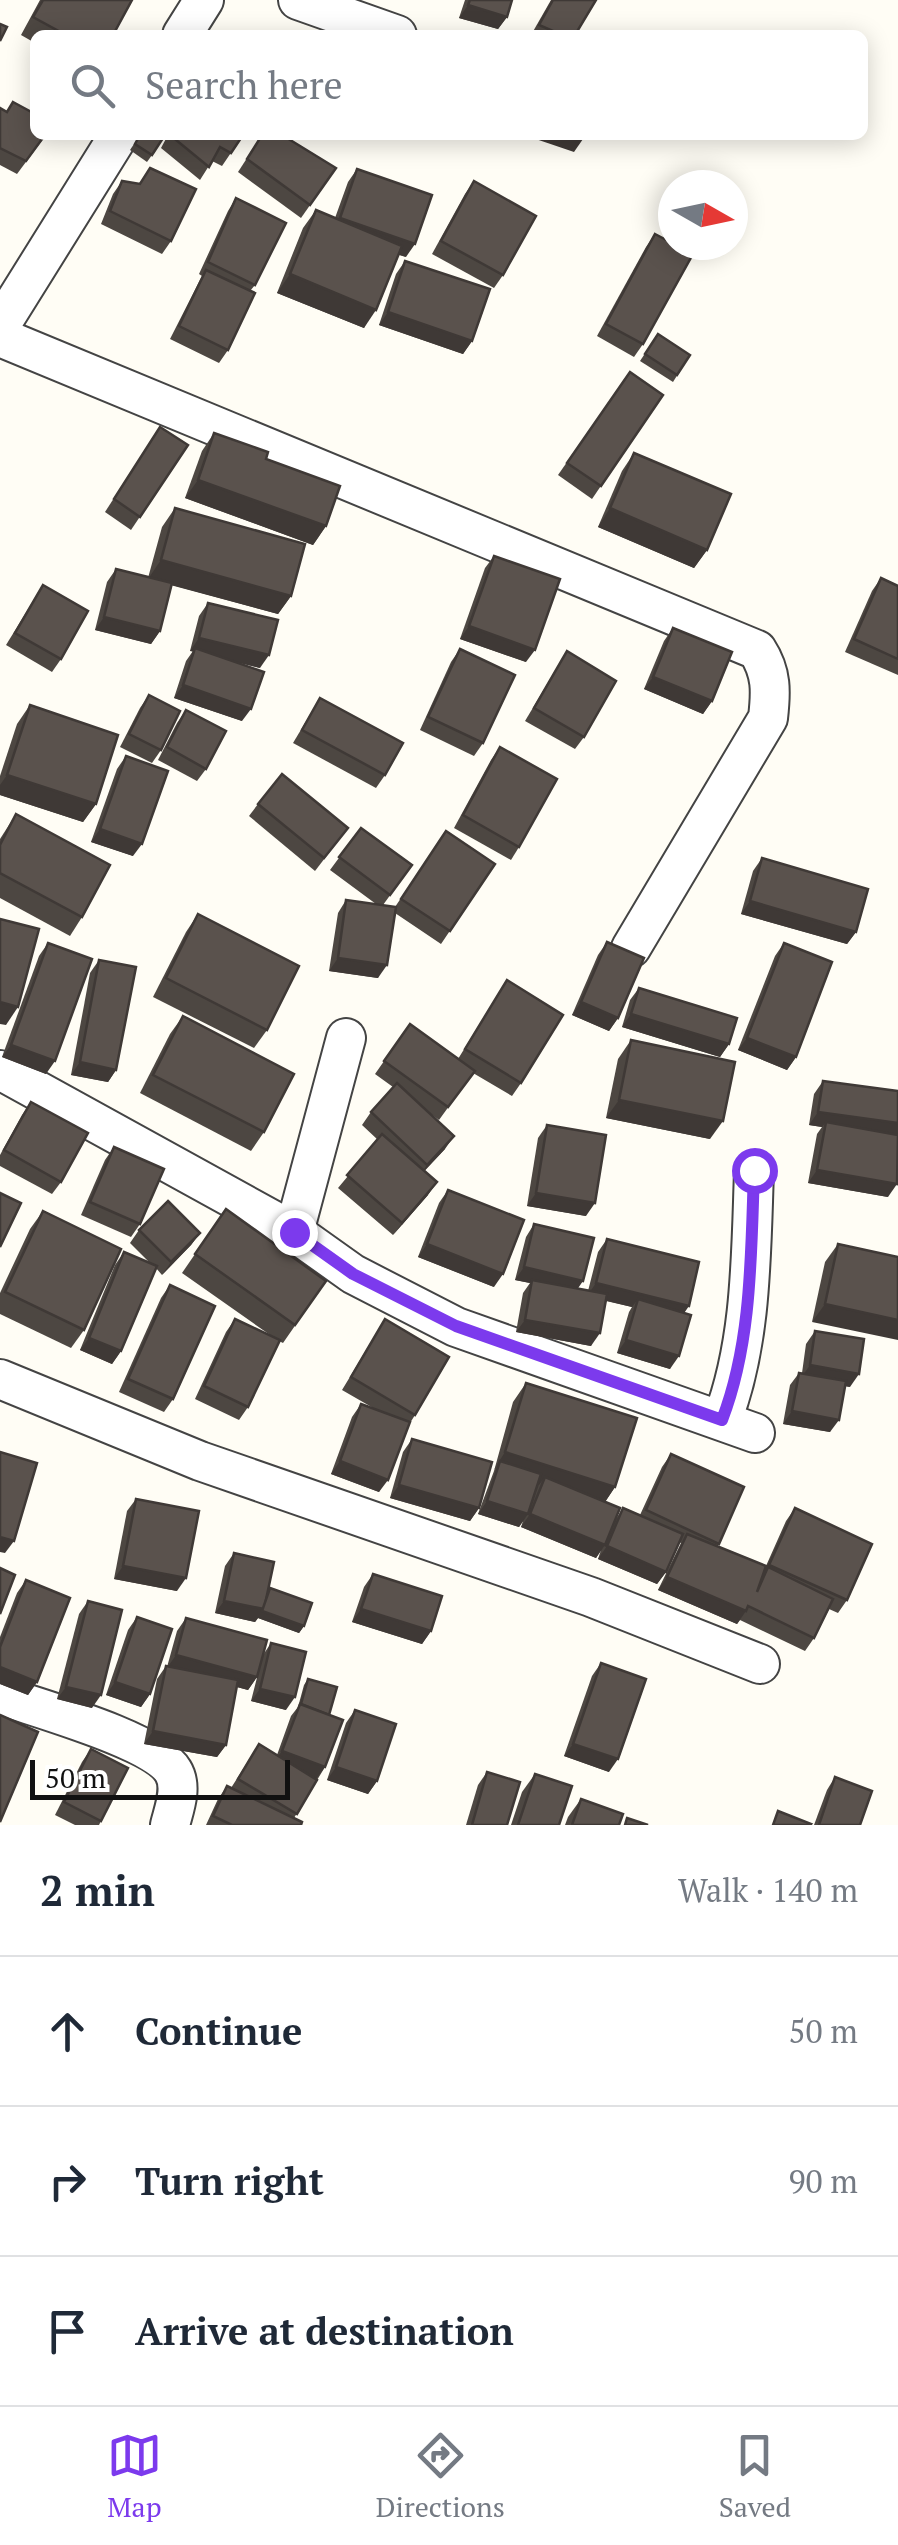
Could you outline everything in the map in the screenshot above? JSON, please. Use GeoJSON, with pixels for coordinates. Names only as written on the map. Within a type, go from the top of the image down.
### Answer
{"type":"FeatureCollection","features":[{"type":"Feature","properties":{"kind":"street"},"geometry":{"type":"LineString","coordinates":[[185,30],[204,0]]}},
{"type":"Feature","properties":{"kind":"street"},"geometry":{"type":"LineString","coordinates":[[298,0],[384,30]]}},
{"type":"Feature","properties":{"kind":"street"},"geometry":{"type":"LineString","coordinates":[[0,326],[116,140]]}},
{"type":"Feature","properties":{"kind":"street"},"geometry":{"type":"LineString","coordinates":[[0,337],[757,650],[767,666],[772,689],[768,718],[631,948]]}},
{"type":"Feature","properties":{"kind":"street"},"geometry":{"type":"LineString","coordinates":[[294,1232],[346,1038]]}},
{"type":"Feature","properties":{"kind":"street"},"geometry":{"type":"LineString","coordinates":[[0,1070],[294,1232],[353,1274],[456,1326],[738,1426],[734,1387],[742,1338],[754,1170]]}},
{"type":"Feature","properties":{"kind":"street"},"geometry":{"type":"LineString","coordinates":[[0,1379],[200,1461],[591,1596],[760,1664]]}},
{"type":"Feature","properties":{"kind":"street"},"geometry":{"type":"LineString","coordinates":[[0,1695],[137,1744],[162,1760],[174,1772],[178,1794],[170,1825]]}},
{"type":"Feature","properties":{"kind":"building"},"geometry":{"type":"Polygon","coordinates":[[[43,0],[132,0],[116,30],[57,30],[33,17],[43,0]]]}},
{"type":"Feature","properties":{"kind":"building"},"geometry":{"type":"Polygon","coordinates":[[[470,0],[512,0],[507,17],[468,5],[470,0]]]}},
{"type":"Feature","properties":{"kind":"building"},"geometry":{"type":"Polygon","coordinates":[[[553,0],[596,0],[578,30],[550,30],[539,25],[553,0]]]}},
{"type":"Feature","properties":{"kind":"building"},"geometry":{"type":"Polygon","coordinates":[[[13,102],[30,111],[30,140],[41,140],[26,161],[0,148],[0,108],[7,112],[13,102]]]}},
{"type":"Feature","properties":{"kind":"building"},"geometry":{"type":"Polygon","coordinates":[[[137,140],[162,140],[152,155],[135,144],[137,140]]]}},
{"type":"Feature","properties":{"kind":"building"},"geometry":{"type":"Polygon","coordinates":[[[176,140],[240,140],[231,153],[220,147],[209,167],[176,140]]]}},
{"type":"Feature","properties":{"kind":"building"},"geometry":{"type":"Polygon","coordinates":[[[259,140],[290,140],[336,168],[310,205],[247,159],[259,140]]]}},
{"type":"Feature","properties":{"kind":"building"},"geometry":{"type":"Polygon","coordinates":[[[150,168],[196,189],[171,241],[110,211],[122,181],[140,184],[150,168]]]}},
{"type":"Feature","properties":{"kind":"building"},"geometry":{"type":"Polygon","coordinates":[[[357,169],[432,195],[415,244],[340,218],[357,169]]]}},
{"type":"Feature","properties":{"kind":"building"},"geometry":{"type":"Polygon","coordinates":[[[474,181],[536,216],[503,275],[441,241],[474,181]]]}},
{"type":"Feature","properties":{"kind":"building"},"geometry":{"type":"Polygon","coordinates":[[[236,198],[286,223],[255,285],[208,262],[236,198]]]}},
{"type":"Feature","properties":{"kind":"building"},"geometry":{"type":"Polygon","coordinates":[[[316,210],[402,246],[376,310],[290,274],[316,210]]]}},
{"type":"Feature","properties":{"kind":"building"},"geometry":{"type":"Polygon","coordinates":[[[655,234],[658,260],[690,260],[643,344],[606,324],[655,234]]]}},
{"type":"Feature","properties":{"kind":"building"},"geometry":{"type":"Polygon","coordinates":[[[405,261],[490,289],[472,341],[388,312],[405,261]]]}},
{"type":"Feature","properties":{"kind":"building"},"geometry":{"type":"Polygon","coordinates":[[[206,270],[255,293],[228,350],[179,326],[206,270]]]}},
{"type":"Feature","properties":{"kind":"building"},"geometry":{"type":"Polygon","coordinates":[[[658,334],[690,355],[677,375],[645,354],[658,334]]]}},
{"type":"Feature","properties":{"kind":"building"},"geometry":{"type":"Polygon","coordinates":[[[630,372],[663,395],[601,486],[567,463],[630,372]]]}},
{"type":"Feature","properties":{"kind":"building"},"geometry":{"type":"Polygon","coordinates":[[[160,427],[188,445],[140,517],[114,499],[160,427]]]}},
{"type":"Feature","properties":{"kind":"building"},"geometry":{"type":"Polygon","coordinates":[[[214,433],[268,452],[266,459],[340,486],[326,526],[198,480],[214,433]]]}},
{"type":"Feature","properties":{"kind":"building"},"geometry":{"type":"Polygon","coordinates":[[[634,453],[731,494],[707,550],[610,508],[634,453]]]}},
{"type":"Feature","properties":{"kind":"building"},"geometry":{"type":"Polygon","coordinates":[[[175,508],[305,544],[291,596],[161,560],[175,508]]]}},
{"type":"Feature","properties":{"kind":"building"},"geometry":{"type":"Polygon","coordinates":[[[494,556],[560,579],[535,650],[469,626],[494,556]]]}},
{"type":"Feature","properties":{"kind":"building"},"geometry":{"type":"Polygon","coordinates":[[[116,569],[172,583],[160,631],[104,617],[116,569]]]}},
{"type":"Feature","properties":{"kind":"building"},"geometry":{"type":"Polygon","coordinates":[[[881,578],[898,586],[898,659],[854,639],[881,578]]]}},
{"type":"Feature","properties":{"kind":"building"},"geometry":{"type":"Polygon","coordinates":[[[43,585],[88,611],[61,659],[15,633],[43,585]]]}},
{"type":"Feature","properties":{"kind":"building"},"geometry":{"type":"Polygon","coordinates":[[[208,603],[278,620],[269,655],[199,638],[208,603]]]}},
{"type":"Feature","properties":{"kind":"building"},"geometry":{"type":"Polygon","coordinates":[[[673,628],[732,652],[712,701],[653,677],[673,628]]]}},
{"type":"Feature","properties":{"kind":"building"},"geometry":{"type":"Polygon","coordinates":[[[195,648],[264,672],[251,709],[183,685],[195,648]]]}},
{"type":"Feature","properties":{"kind":"building"},"geometry":{"type":"Polygon","coordinates":[[[460,649],[515,675],[483,743],[428,717],[460,649]]]}},
{"type":"Feature","properties":{"kind":"building"},"geometry":{"type":"Polygon","coordinates":[[[567,651],[616,681],[584,737],[534,708],[567,651]]]}},
{"type":"Feature","properties":{"kind":"building"},"geometry":{"type":"Polygon","coordinates":[[[149,695],[180,711],[161,750],[129,734],[149,695]]]}},
{"type":"Feature","properties":{"kind":"building"},"geometry":{"type":"Polygon","coordinates":[[[320,698],[403,743],[385,775],[302,730],[320,698]]]}},
{"type":"Feature","properties":{"kind":"building"},"geometry":{"type":"Polygon","coordinates":[[[30,705],[118,735],[96,804],[7,775],[30,705]]]}},
{"type":"Feature","properties":{"kind":"building"},"geometry":{"type":"Polygon","coordinates":[[[186,710],[226,731],[206,769],[167,747],[186,710]]]}},
{"type":"Feature","properties":{"kind":"building"},"geometry":{"type":"Polygon","coordinates":[[[500,747],[557,779],[519,847],[463,815],[500,747]]]}},
{"type":"Feature","properties":{"kind":"building"},"geometry":{"type":"Polygon","coordinates":[[[126,756],[168,771],[142,844],[100,829],[126,756]]]}},
{"type":"Feature","properties":{"kind":"building"},"geometry":{"type":"Polygon","coordinates":[[[282,774],[348,828],[324,858],[258,804],[282,774]]]}},
{"type":"Feature","properties":{"kind":"building"},"geometry":{"type":"Polygon","coordinates":[[[16,814],[110,865],[82,917],[0,873],[0,845],[16,814]]]}},
{"type":"Feature","properties":{"kind":"building"},"geometry":{"type":"Polygon","coordinates":[[[361,828],[412,865],[390,895],[339,857],[361,828]]]}},
{"type":"Feature","properties":{"kind":"building"},"geometry":{"type":"Polygon","coordinates":[[[446,831],[495,864],[450,931],[401,899],[446,831]]]}},
{"type":"Feature","properties":{"kind":"building"},"geometry":{"type":"Polygon","coordinates":[[[762,858],[868,889],[856,932],[750,901],[762,858]]]}},
{"type":"Feature","properties":{"kind":"building"},"geometry":{"type":"Polygon","coordinates":[[[346,900],[396,907],[387,965],[338,958],[346,900]]]}},
{"type":"Feature","properties":{"kind":"building"},"geometry":{"type":"Polygon","coordinates":[[[198,914],[299,966],[267,1030],[166,978],[198,914]]]}},
{"type":"Feature","properties":{"kind":"building"},"geometry":{"type":"Polygon","coordinates":[[[0,919],[39,929],[18,1007],[0,1002],[0,919]]]}},
{"type":"Feature","properties":{"kind":"building"},"geometry":{"type":"Polygon","coordinates":[[[607,942],[644,958],[618,1018],[581,1002],[607,942]]]}},
{"type":"Feature","properties":{"kind":"building"},"geometry":{"type":"Polygon","coordinates":[[[48,943],[92,959],[55,1061],[11,1045],[48,943]]]}},
{"type":"Feature","properties":{"kind":"building"},"geometry":{"type":"Polygon","coordinates":[[[784,943],[832,962],[796,1057],[747,1038],[784,943]]]}},
{"type":"Feature","properties":{"kind":"building"},"geometry":{"type":"Polygon","coordinates":[[[99,960],[136,967],[116,1070],[80,1062],[99,960]]]}},
{"type":"Feature","properties":{"kind":"building"},"geometry":{"type":"Polygon","coordinates":[[[507,980],[563,1015],[521,1083],[465,1049],[507,980]]]}},
{"type":"Feature","properties":{"kind":"building"},"geometry":{"type":"Polygon","coordinates":[[[639,988],[737,1018],[729,1044],[631,1014],[639,988]]]}},
{"type":"Feature","properties":{"kind":"building"},"geometry":{"type":"Polygon","coordinates":[[[183,1016],[294,1074],[264,1132],[153,1075],[183,1016]]]}},
{"type":"Feature","properties":{"kind":"building"},"geometry":{"type":"Polygon","coordinates":[[[410,1024],[475,1071],[448,1107],[384,1061],[410,1024]]]}},
{"type":"Feature","properties":{"kind":"building"},"geometry":{"type":"Polygon","coordinates":[[[631,1040],[735,1062],[723,1121],[619,1100],[631,1040]]]}},
{"type":"Feature","properties":{"kind":"building"},"geometry":{"type":"Polygon","coordinates":[[[823,1081],[898,1091],[898,1123],[818,1112],[823,1081]]]}},
{"type":"Feature","properties":{"kind":"building"},"geometry":{"type":"Polygon","coordinates":[[[397,1083],[454,1136],[427,1165],[371,1112],[397,1083]]]}},
{"type":"Feature","properties":{"kind":"building"},"geometry":{"type":"Polygon","coordinates":[[[31,1102],[88,1133],[61,1182],[4,1150],[31,1102]]]}},
{"type":"Feature","properties":{"kind":"building"},"geometry":{"type":"Polygon","coordinates":[[[826,1122],[898,1135],[897,1184],[817,1170],[826,1122]]]}},
{"type":"Feature","properties":{"kind":"building"},"geometry":{"type":"Polygon","coordinates":[[[547,1125],[606,1135],[595,1203],[536,1193],[547,1125]]]}},
{"type":"Feature","properties":{"kind":"building"},"geometry":{"type":"Polygon","coordinates":[[[382,1134],[437,1182],[402,1223],[347,1175],[382,1134]]]}},
{"type":"Feature","properties":{"kind":"building"},"geometry":{"type":"Polygon","coordinates":[[[114,1147],[164,1169],[140,1224],[90,1202],[114,1147]]]}},
{"type":"Feature","properties":{"kind":"building"},"geometry":{"type":"Polygon","coordinates":[[[448,1190],[524,1220],[503,1274],[427,1244],[448,1190]]]}},
{"type":"Feature","properties":{"kind":"building"},"geometry":{"type":"Polygon","coordinates":[[[0,1193],[21,1203],[0,1247],[0,1193]]]}},
{"type":"Feature","properties":{"kind":"building"},"geometry":{"type":"Polygon","coordinates":[[[168,1201],[200,1233],[171,1262],[139,1230],[168,1201]]]}},
{"type":"Feature","properties":{"kind":"building"},"geometry":{"type":"Polygon","coordinates":[[[226,1209],[326,1281],[295,1325],[195,1254],[226,1209]]]}},
{"type":"Feature","properties":{"kind":"building"},"geometry":{"type":"Polygon","coordinates":[[[43,1211],[121,1249],[84,1330],[5,1292],[43,1211]]]}},
{"type":"Feature","properties":{"kind":"building"},"geometry":{"type":"Polygon","coordinates":[[[534,1224],[594,1238],[583,1281],[524,1267],[534,1224]]]}},
{"type":"Feature","properties":{"kind":"building"},"geometry":{"type":"Polygon","coordinates":[[[607,1239],[699,1262],[689,1306],[596,1283],[607,1239]]]}},
{"type":"Feature","properties":{"kind":"building"},"geometry":{"type":"Polygon","coordinates":[[[838,1244],[898,1257],[898,1320],[825,1304],[838,1244]]]}},
{"type":"Feature","properties":{"kind":"building"},"geometry":{"type":"Polygon","coordinates":[[[124,1252],[157,1266],[121,1351],[89,1338],[124,1252]]]}},
{"type":"Feature","properties":{"kind":"building"},"geometry":{"type":"Polygon","coordinates":[[[532,1280],[607,1294],[600,1333],[525,1320],[532,1280]]]}},
{"type":"Feature","properties":{"kind":"building"},"geometry":{"type":"Polygon","coordinates":[[[170,1285],[215,1306],[173,1399],[128,1379],[170,1285]]]}},
{"type":"Feature","properties":{"kind":"building"},"geometry":{"type":"Polygon","coordinates":[[[638,1299],[691,1315],[679,1356],[626,1340],[638,1299]]]}},
{"type":"Feature","properties":{"kind":"building"},"geometry":{"type":"Polygon","coordinates":[[[235,1319],[280,1340],[248,1407],[204,1386],[235,1319]]]}},
{"type":"Feature","properties":{"kind":"building"},"geometry":{"type":"Polygon","coordinates":[[[385,1319],[449,1357],[415,1415],[351,1377],[385,1319]]]}},
{"type":"Feature","properties":{"kind":"building"},"geometry":{"type":"Polygon","coordinates":[[[815,1331],[864,1339],[859,1374],[810,1365],[815,1331]]]}},
{"type":"Feature","properties":{"kind":"building"},"geometry":{"type":"Polygon","coordinates":[[[799,1373],[846,1381],[839,1420],[792,1411],[799,1373]]]}},
{"type":"Feature","properties":{"kind":"building"},"geometry":{"type":"Polygon","coordinates":[[[526,1383],[637,1418],[615,1487],[505,1452],[526,1383]]]}},
{"type":"Feature","properties":{"kind":"building"},"geometry":{"type":"Polygon","coordinates":[[[361,1404],[410,1422],[388,1480],[340,1461],[361,1404]]]}},
{"type":"Feature","properties":{"kind":"building"},"geometry":{"type":"Polygon","coordinates":[[[412,1439],[492,1462],[479,1508],[399,1485],[412,1439]]]}},
{"type":"Feature","properties":{"kind":"building"},"geometry":{"type":"Polygon","coordinates":[[[0,1452],[37,1463],[14,1541],[0,1537],[0,1452]]]}},
{"type":"Feature","properties":{"kind":"building"},"geometry":{"type":"Polygon","coordinates":[[[671,1454],[744,1487],[719,1544],[646,1510],[671,1454]]]}},
{"type":"Feature","properties":{"kind":"building"},"geometry":{"type":"Polygon","coordinates":[[[500,1461],[541,1474],[528,1514],[487,1501],[500,1461]]]}},
{"type":"Feature","properties":{"kind":"building"},"geometry":{"type":"Polygon","coordinates":[[[545,1477],[620,1508],[605,1545],[530,1514],[545,1477]]]}},
{"type":"Feature","properties":{"kind":"building"},"geometry":{"type":"Polygon","coordinates":[[[136,1499],[199,1511],[186,1578],[123,1566],[136,1499]]]}},
{"type":"Feature","properties":{"kind":"building"},"geometry":{"type":"Polygon","coordinates":[[[623,1508],[683,1534],[666,1572],[607,1546],[623,1508]]]}},
{"type":"Feature","properties":{"kind":"building"},"geometry":{"type":"Polygon","coordinates":[[[795,1508],[872,1544],[847,1600],[769,1565],[795,1508]]]}},
{"type":"Feature","properties":{"kind":"building"},"geometry":{"type":"Polygon","coordinates":[[[687,1534],[766,1566],[757,1592],[768,1567],[833,1599],[814,1638],[748,1606],[746,1611],[667,1577],[687,1534]]]}},
{"type":"Feature","properties":{"kind":"building"},"geometry":{"type":"Polygon","coordinates":[[[234,1553],[274,1562],[264,1609],[224,1601],[234,1553]]]}},
{"type":"Feature","properties":{"kind":"building"},"geometry":{"type":"Polygon","coordinates":[[[0,1568],[15,1575],[0,1614],[0,1568]]]}},
{"type":"Feature","properties":{"kind":"building"},"geometry":{"type":"Polygon","coordinates":[[[373,1574],[442,1596],[431,1631],[361,1609],[373,1574]]]}},
{"type":"Feature","properties":{"kind":"building"},"geometry":{"type":"Polygon","coordinates":[[[26,1580],[70,1598],[37,1682],[0,1667],[0,1647],[26,1580]]]}},
{"type":"Feature","properties":{"kind":"building"},"geometry":{"type":"Polygon","coordinates":[[[270,1588],[312,1603],[304,1626],[262,1611],[270,1588]]]}},
{"type":"Feature","properties":{"kind":"building"},"geometry":{"type":"Polygon","coordinates":[[[88,1601],[122,1610],[101,1695],[66,1687],[88,1601]]]}},
{"type":"Feature","properties":{"kind":"building"},"geometry":{"type":"Polygon","coordinates":[[[137,1617],[172,1629],[150,1694],[115,1682],[137,1617]]]}},
{"type":"Feature","properties":{"kind":"building"},"geometry":{"type":"Polygon","coordinates":[[[186,1618],[267,1640],[257,1677],[176,1655],[186,1618]]]}},
{"type":"Feature","properties":{"kind":"building"},"geometry":{"type":"Polygon","coordinates":[[[271,1643],[306,1652],[295,1697],[260,1689],[271,1643]]]}},
{"type":"Feature","properties":{"kind":"building"},"geometry":{"type":"Polygon","coordinates":[[[601,1663],[646,1679],[618,1759],[573,1744],[601,1663]]]}},
{"type":"Feature","properties":{"kind":"building"},"geometry":{"type":"Polygon","coordinates":[[[166,1666],[238,1680],[226,1745],[153,1731],[166,1666]]]}},
{"type":"Feature","properties":{"kind":"building"},"geometry":{"type":"Polygon","coordinates":[[[308,1679],[337,1687],[329,1715],[301,1704],[308,1679]]]}},
{"type":"Feature","properties":{"kind":"building"},"geometry":{"type":"Polygon","coordinates":[[[300,1704],[343,1720],[325,1767],[282,1751],[300,1704]]]}},
{"type":"Feature","properties":{"kind":"building"},"geometry":{"type":"Polygon","coordinates":[[[355,1710],[396,1724],[377,1781],[336,1767],[355,1710]]]}},
{"type":"Feature","properties":{"kind":"building"},"geometry":{"type":"Polygon","coordinates":[[[0,1715],[38,1732],[0,1822],[0,1715]]]}},
{"type":"Feature","properties":{"kind":"building"},"geometry":{"type":"Polygon","coordinates":[[[259,1744],[317,1780],[297,1814],[238,1779],[259,1744]]]}},
{"type":"Feature","properties":{"kind":"building"},"geometry":{"type":"Polygon","coordinates":[[[91,1749],[128,1768],[101,1821],[64,1802],[91,1749]]]}},
{"type":"Feature","properties":{"kind":"building"},"geometry":{"type":"Polygon","coordinates":[[[487,1772],[520,1782],[507,1825],[472,1825],[487,1772]]]}},
{"type":"Feature","properties":{"kind":"building"},"geometry":{"type":"Polygon","coordinates":[[[535,1774],[572,1786],[559,1825],[518,1825],[535,1774]]]}},
{"type":"Feature","properties":{"kind":"building"},"geometry":{"type":"Polygon","coordinates":[[[835,1777],[872,1791],[860,1825],[819,1825],[835,1777]]]}},
{"type":"Feature","properties":{"kind":"building"},"geometry":{"type":"Polygon","coordinates":[[[227,1786],[302,1822],[301,1825],[232,1825],[213,1816],[227,1786]]]}},
{"type":"Feature","properties":{"kind":"building"},"geometry":{"type":"Polygon","coordinates":[[[581,1799],[623,1814],[619,1825],[572,1825],[581,1799]]]}},
{"type":"Feature","properties":{"kind":"building"},"geometry":{"type":"Polygon","coordinates":[[[778,1811],[811,1824],[773,1825],[778,1811]]]}},
{"type":"Feature","properties":{"kind":"building"},"geometry":{"type":"Polygon","coordinates":[[[627,1818],[648,1825],[625,1825],[627,1818]]]}},
{"type":"Feature","properties":{"kind":"route"},"geometry":{"type":"LineString","coordinates":[[294,1232],[353,1274],[456,1326],[722,1420],[740,1356],[754,1170]]}}]}
